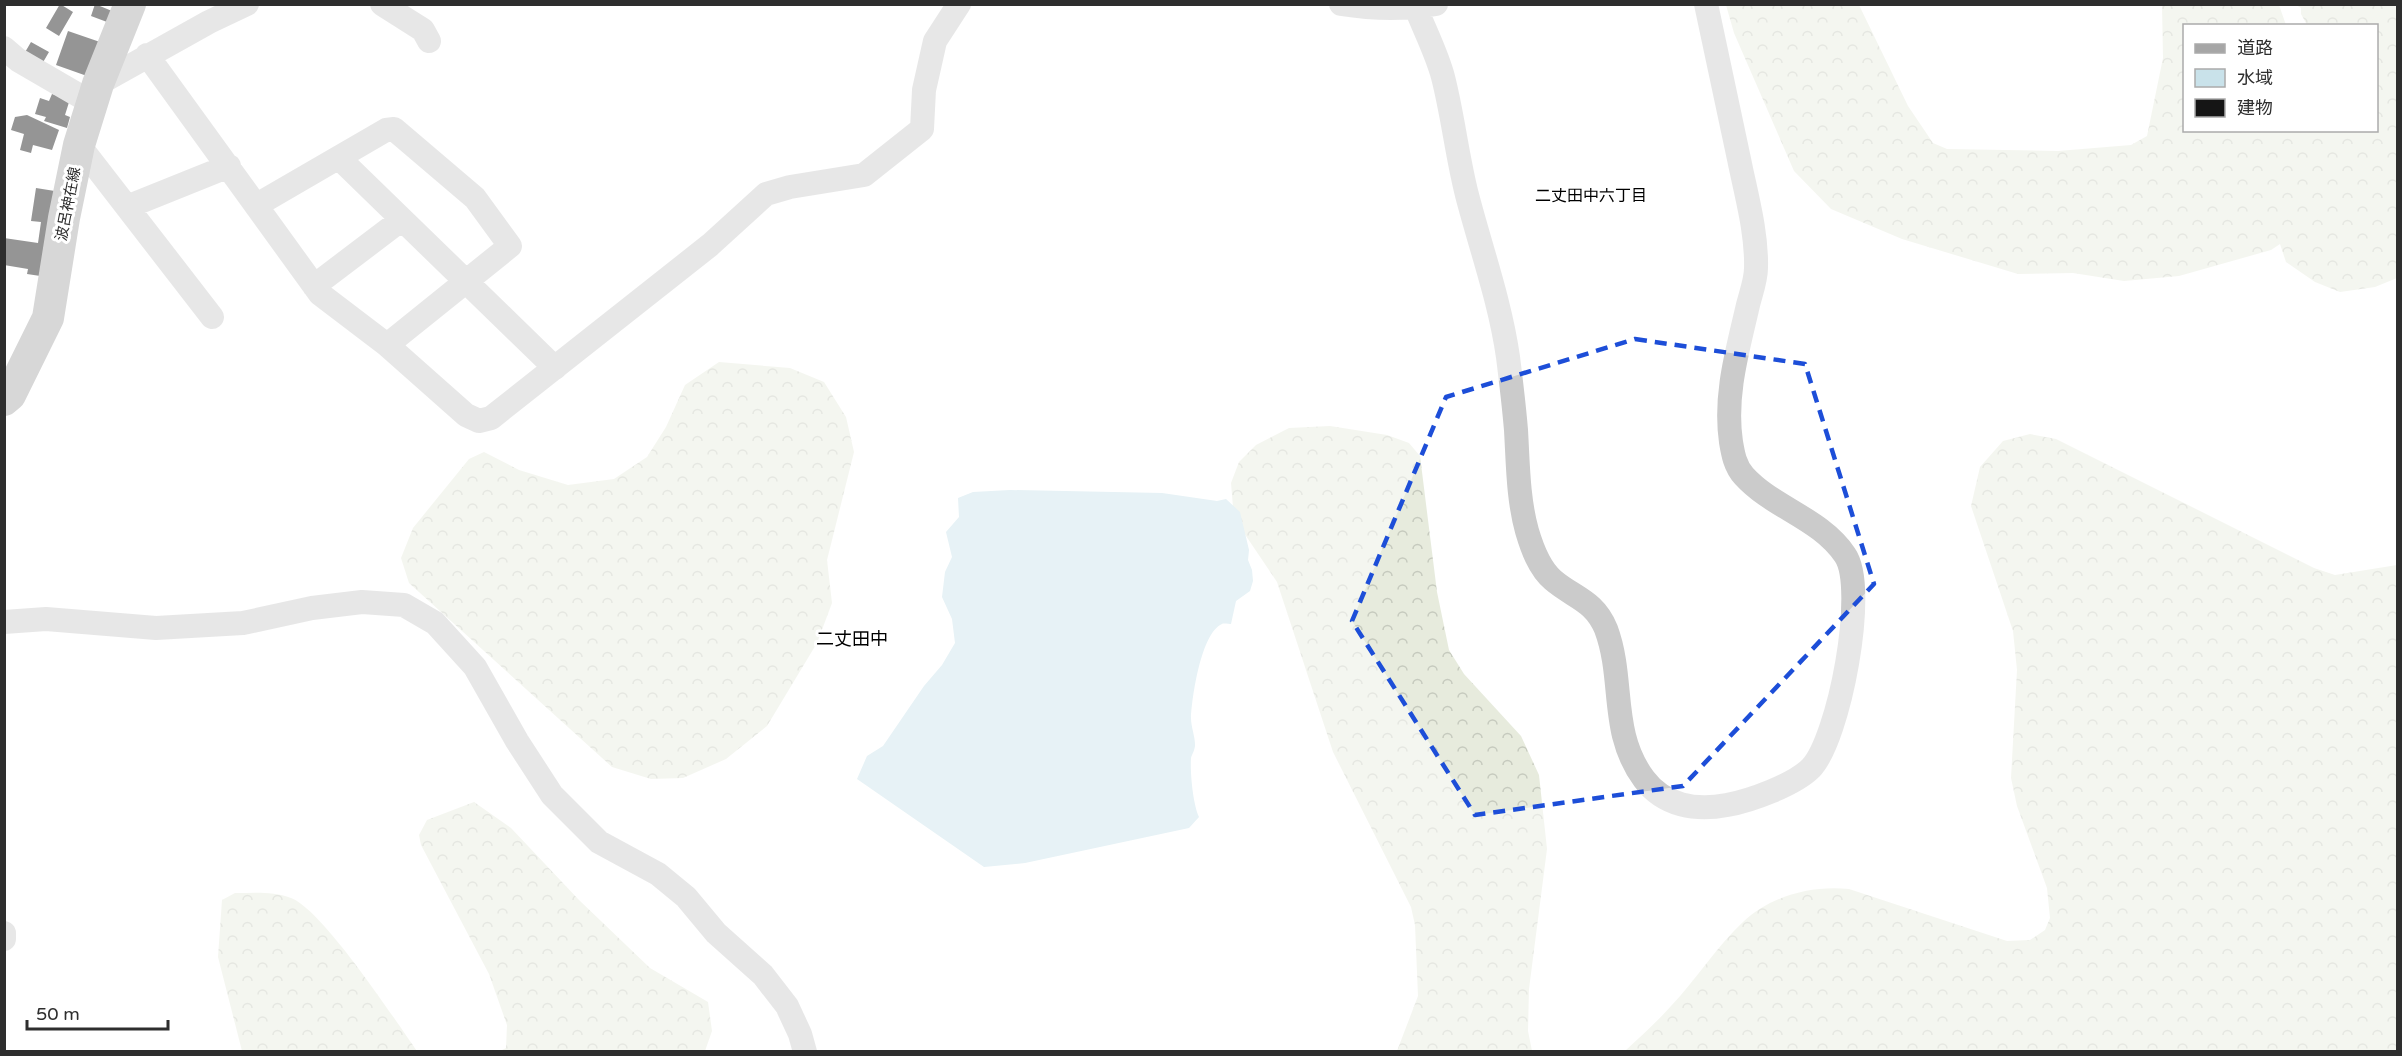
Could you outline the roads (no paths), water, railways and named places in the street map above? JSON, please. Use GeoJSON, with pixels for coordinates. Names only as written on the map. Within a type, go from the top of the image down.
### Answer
{"type":"FeatureCollection","features":[{"type":"Feature","properties":{"kind":"main road","name":"波呂神在線"},"geometry":{"type":"LineString","coordinates":[[4,400],[10,395],[48,318],[64,218],[79,145],[95,94],[130,4]]}},
{"type":"Feature","properties":{"kind":"street"},"geometry":{"type":"LineString","coordinates":[[9,59],[95,94],[147,55],[247,4]]}},
{"type":"Feature","properties":{"kind":"street"},"geometry":{"type":"LineString","coordinates":[[382,4],[423,30],[429,41]]}},
{"type":"Feature","properties":{"kind":"street"},"geometry":{"type":"LineString","coordinates":[[147,55],[320,294],[387,345],[466,415],[479,422],[491,418],[710,245],[766,194],[790,187],[864,175],[922,129],[924,90],[935,41],[959,4]]}},
{"type":"Feature","properties":{"kind":"street"},"geometry":{"type":"LineString","coordinates":[[1341,4],[1366,8],[1426,6],[1442,71],[1466,191],[1496,295],[1507,351],[1514,406],[1520,495],[1526,528],[1541,565],[1550,578],[1584,600],[1597,612],[1604,624],[1616,659],[1621,729],[1636,768],[1648,785],[1662,797],[1684,806],[1701,809],[1733,804],[1760,795],[1791,781],[1811,768],[1823,748],[1840,702],[1855,588],[1847,557],[1832,539],[1802,516],[1766,494],[1743,475],[1733,454],[1729,408],[1732,376],[1756,270],[1751,218],[1706,4]]}},
{"type":"Feature","properties":{"kind":"street"},"geometry":{"type":"LineString","coordinates":[[257,205],[386,130],[394,129],[475,198],[510,246],[387,345]]}},
{"type":"Feature","properties":{"kind":"street"},"geometry":{"type":"LineString","coordinates":[[79,145],[212,317]]}},
{"type":"Feature","properties":{"kind":"street"},"geometry":{"type":"LineString","coordinates":[[339,158],[555,368]]}},
{"type":"Feature","properties":{"kind":"street"},"geometry":{"type":"LineString","coordinates":[[127,207],[229,166]]}},
{"type":"Feature","properties":{"kind":"street"},"geometry":{"type":"LineString","coordinates":[[314,286],[401,220]]}},
{"type":"Feature","properties":{"kind":"street"},"geometry":{"type":"LineString","coordinates":[[4,622],[46,620],[156,628],[243,623],[312,608],[362,602],[404,605],[435,622],[475,667],[517,741],[552,795],[599,842],[658,874],[686,897],[716,933],[763,975],[787,1006],[800,1034],[805,1052]]}},
{"type":"Feature","properties":{"kind":"street"},"geometry":{"type":"LineString","coordinates":[[4,933],[4,939]]}},
{"type":"Feature","properties":{"kind":"water"},"geometry":{"type":"Polygon","coordinates":[[[1010,490],[1162,493],[1217,501],[1226,499],[1240,512],[1249,550],[1248,560],[1253,581],[1250,591],[1236,601],[1231,624],[1222,624],[1208,640],[1199,666],[1192,708],[1191,721],[1195,749],[1191,764],[1194,797],[1199,817],[1189,828],[1025,863],[984,867],[857,779],[867,756],[883,746],[924,686],[942,665],[955,643],[952,619],[942,597],[945,572],[952,557],[946,532],[959,517],[958,498],[973,492],[1010,490]]]}},
{"type":"Feature","properties":{"kind":"district","name":"二丈田中六丁目"},"geometry":{"type":"Point","coordinates":[1591,195]}},
{"type":"Feature","properties":{"kind":"district","name":"二丈田中"},"geometry":{"type":"Point","coordinates":[852,639]}}]}
